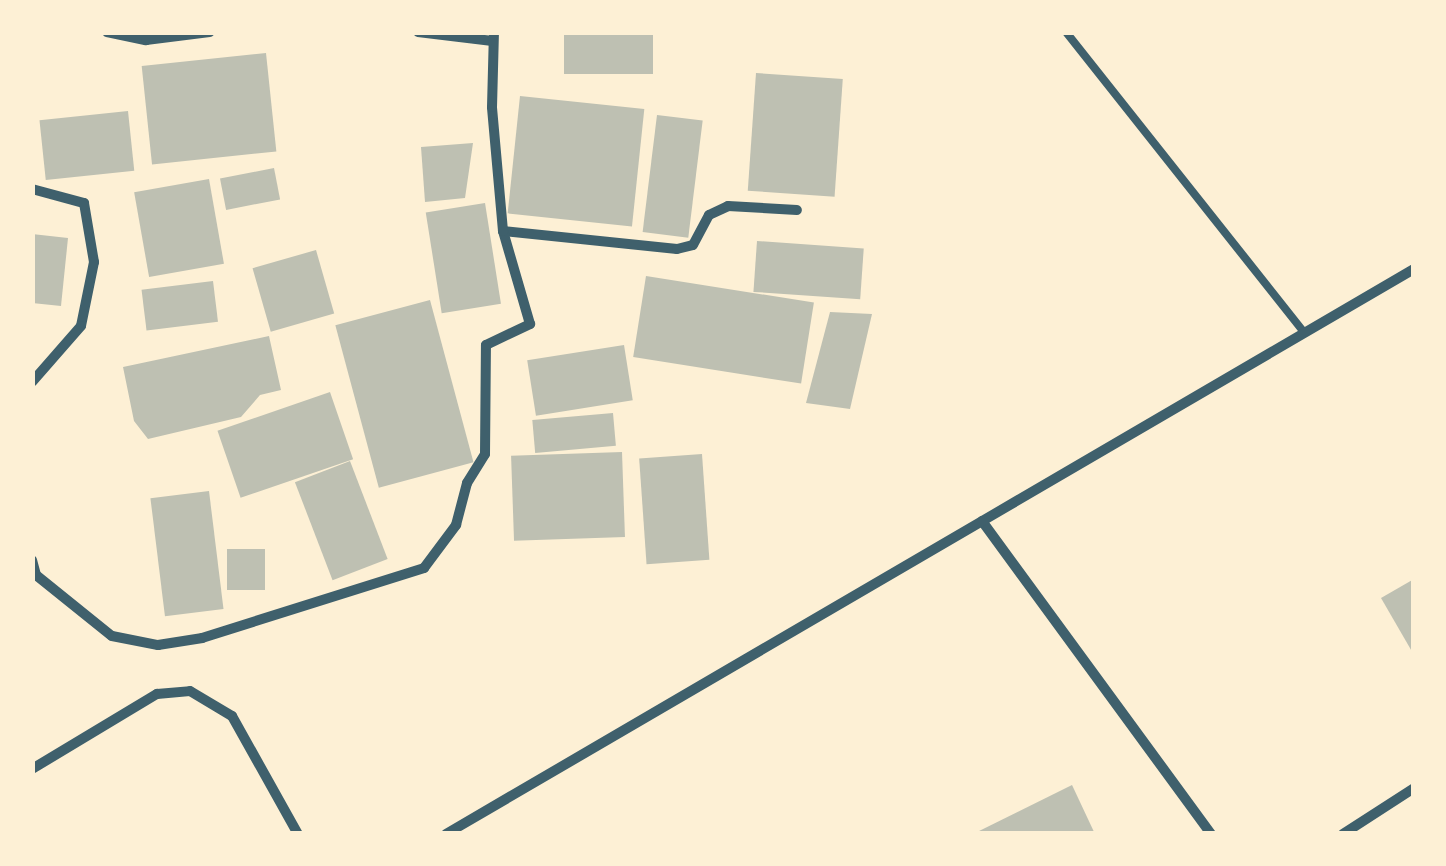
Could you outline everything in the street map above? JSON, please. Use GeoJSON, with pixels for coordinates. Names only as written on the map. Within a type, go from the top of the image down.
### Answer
{"type":"FeatureCollection","features":[{"type":"Feature","properties":{"kind":"street"},"geometry":{"type":"LineString","coordinates":[[107,32],[146,40],[210,32]]}},
{"type":"Feature","properties":{"kind":"street"},"geometry":{"type":"LineString","coordinates":[[32,560],[34,575],[112,636],[158,645],[202,638],[424,568],[456,525],[467,482],[485,454],[486,346],[530,324],[503,231],[493,37],[418,32]]}},
{"type":"Feature","properties":{"kind":"street"},"geometry":{"type":"LineString","coordinates":[[32,189],[84,203],[94,262],[81,326],[32,382]]}},
{"type":"Feature","properties":{"kind":"street"},"geometry":{"type":"LineString","coordinates":[[503,231],[676,249],[693,245],[708,214],[728,206],[798,210]]}},
{"type":"Feature","properties":{"kind":"street"},"geometry":{"type":"LineString","coordinates":[[446,834],[1414,269]]}},
{"type":"Feature","properties":{"kind":"street"},"geometry":{"type":"LineString","coordinates":[[982,521],[1211,834]]}},
{"type":"Feature","properties":{"kind":"street"},"geometry":{"type":"LineString","coordinates":[[32,769],[157,694],[190,692],[232,716],[298,834]]}},
{"type":"Feature","properties":{"kind":"street"},"geometry":{"type":"LineString","coordinates":[[1343,834],[1414,788]]}},
{"type":"Feature","properties":{"kind":"lane"},"geometry":{"type":"LineString","coordinates":[[1066,32],[1303,331]]}},
{"type":"Feature","properties":{"kind":"building"},"geometry":{"type":"Polygon","coordinates":[[[564,32],[653,32],[653,74],[564,74],[564,32]]]}},
{"type":"Feature","properties":{"kind":"building"},"geometry":{"type":"Polygon","coordinates":[[[266,53],[276,151],[152,165],[142,66],[266,53]]]}},
{"type":"Feature","properties":{"kind":"building"},"geometry":{"type":"Polygon","coordinates":[[[756,73],[843,79],[835,197],[748,191],[756,73]]]}},
{"type":"Feature","properties":{"kind":"building"},"geometry":{"type":"Polygon","coordinates":[[[520,96],[644,109],[632,226],[508,213],[520,96]]]}},
{"type":"Feature","properties":{"kind":"building"},"geometry":{"type":"Polygon","coordinates":[[[128,111],[134,171],[46,180],[39,120],[128,111]]]}},
{"type":"Feature","properties":{"kind":"building"},"geometry":{"type":"Polygon","coordinates":[[[657,115],[703,121],[688,238],[643,232],[657,115]]]}},
{"type":"Feature","properties":{"kind":"building"},"geometry":{"type":"Polygon","coordinates":[[[473,143],[465,198],[425,202],[421,147],[473,143]]]}},
{"type":"Feature","properties":{"kind":"building"},"geometry":{"type":"Polygon","coordinates":[[[274,168],[280,199],[226,210],[220,178],[274,168]]]}},
{"type":"Feature","properties":{"kind":"building"},"geometry":{"type":"Polygon","coordinates":[[[209,179],[224,264],[149,277],[134,192],[209,179]]]}},
{"type":"Feature","properties":{"kind":"building"},"geometry":{"type":"Polygon","coordinates":[[[485,203],[501,304],[442,313],[426,212],[485,203]]]}},
{"type":"Feature","properties":{"kind":"building"},"geometry":{"type":"Polygon","coordinates":[[[32,234],[68,238],[61,306],[32,303],[32,234]]]}},
{"type":"Feature","properties":{"kind":"building"},"geometry":{"type":"Polygon","coordinates":[[[757,241],[864,248],[860,299],[753,292],[757,241]]]}},
{"type":"Feature","properties":{"kind":"building"},"geometry":{"type":"Polygon","coordinates":[[[316,250],[334,313],[271,332],[253,268],[316,250]]]}},
{"type":"Feature","properties":{"kind":"building"},"geometry":{"type":"Polygon","coordinates":[[[646,276],[814,303],[801,384],[633,357],[646,276]]]}},
{"type":"Feature","properties":{"kind":"building"},"geometry":{"type":"Polygon","coordinates":[[[213,281],[218,322],[147,330],[142,290],[213,281]]]}},
{"type":"Feature","properties":{"kind":"building"},"geometry":{"type":"Polygon","coordinates":[[[430,300],[473,462],[379,488],[335,325],[430,300]]]}},
{"type":"Feature","properties":{"kind":"building"},"geometry":{"type":"Polygon","coordinates":[[[830,312],[872,314],[850,409],[806,403],[830,312]]]}},
{"type":"Feature","properties":{"kind":"building"},"geometry":{"type":"Polygon","coordinates":[[[269,336],[281,390],[260,395],[241,417],[148,439],[134,421],[123,367],[269,336]]]}},
{"type":"Feature","properties":{"kind":"building"},"geometry":{"type":"Polygon","coordinates":[[[624,345],[633,400],[536,416],[527,360],[624,345]]]}},
{"type":"Feature","properties":{"kind":"building"},"geometry":{"type":"Polygon","coordinates":[[[330,392],[353,459],[241,498],[217,431],[330,392]]]}},
{"type":"Feature","properties":{"kind":"building"},"geometry":{"type":"Polygon","coordinates":[[[613,413],[616,446],[535,453],[532,420],[613,413]]]}},
{"type":"Feature","properties":{"kind":"building"},"geometry":{"type":"Polygon","coordinates":[[[622,452],[625,537],[514,541],[511,456],[622,452]]]}},
{"type":"Feature","properties":{"kind":"building"},"geometry":{"type":"Polygon","coordinates":[[[702,454],[709,560],[647,564],[639,458],[702,454]]]}},
{"type":"Feature","properties":{"kind":"building"},"geometry":{"type":"Polygon","coordinates":[[[350,461],[388,559],[333,580],[295,482],[350,461]]]}},
{"type":"Feature","properties":{"kind":"building"},"geometry":{"type":"Polygon","coordinates":[[[209,491],[224,609],[165,616],[150,498],[209,491]]]}},
{"type":"Feature","properties":{"kind":"building"},"geometry":{"type":"Polygon","coordinates":[[[227,549],[265,549],[265,590],[227,590],[227,549]]]}},
{"type":"Feature","properties":{"kind":"building"},"geometry":{"type":"Polygon","coordinates":[[[1414,579],[1414,655],[1381,598],[1414,579]]]}},
{"type":"Feature","properties":{"kind":"building"},"geometry":{"type":"Polygon","coordinates":[[[1072,785],[1095,834],[973,834],[1072,785]]]}}]}
